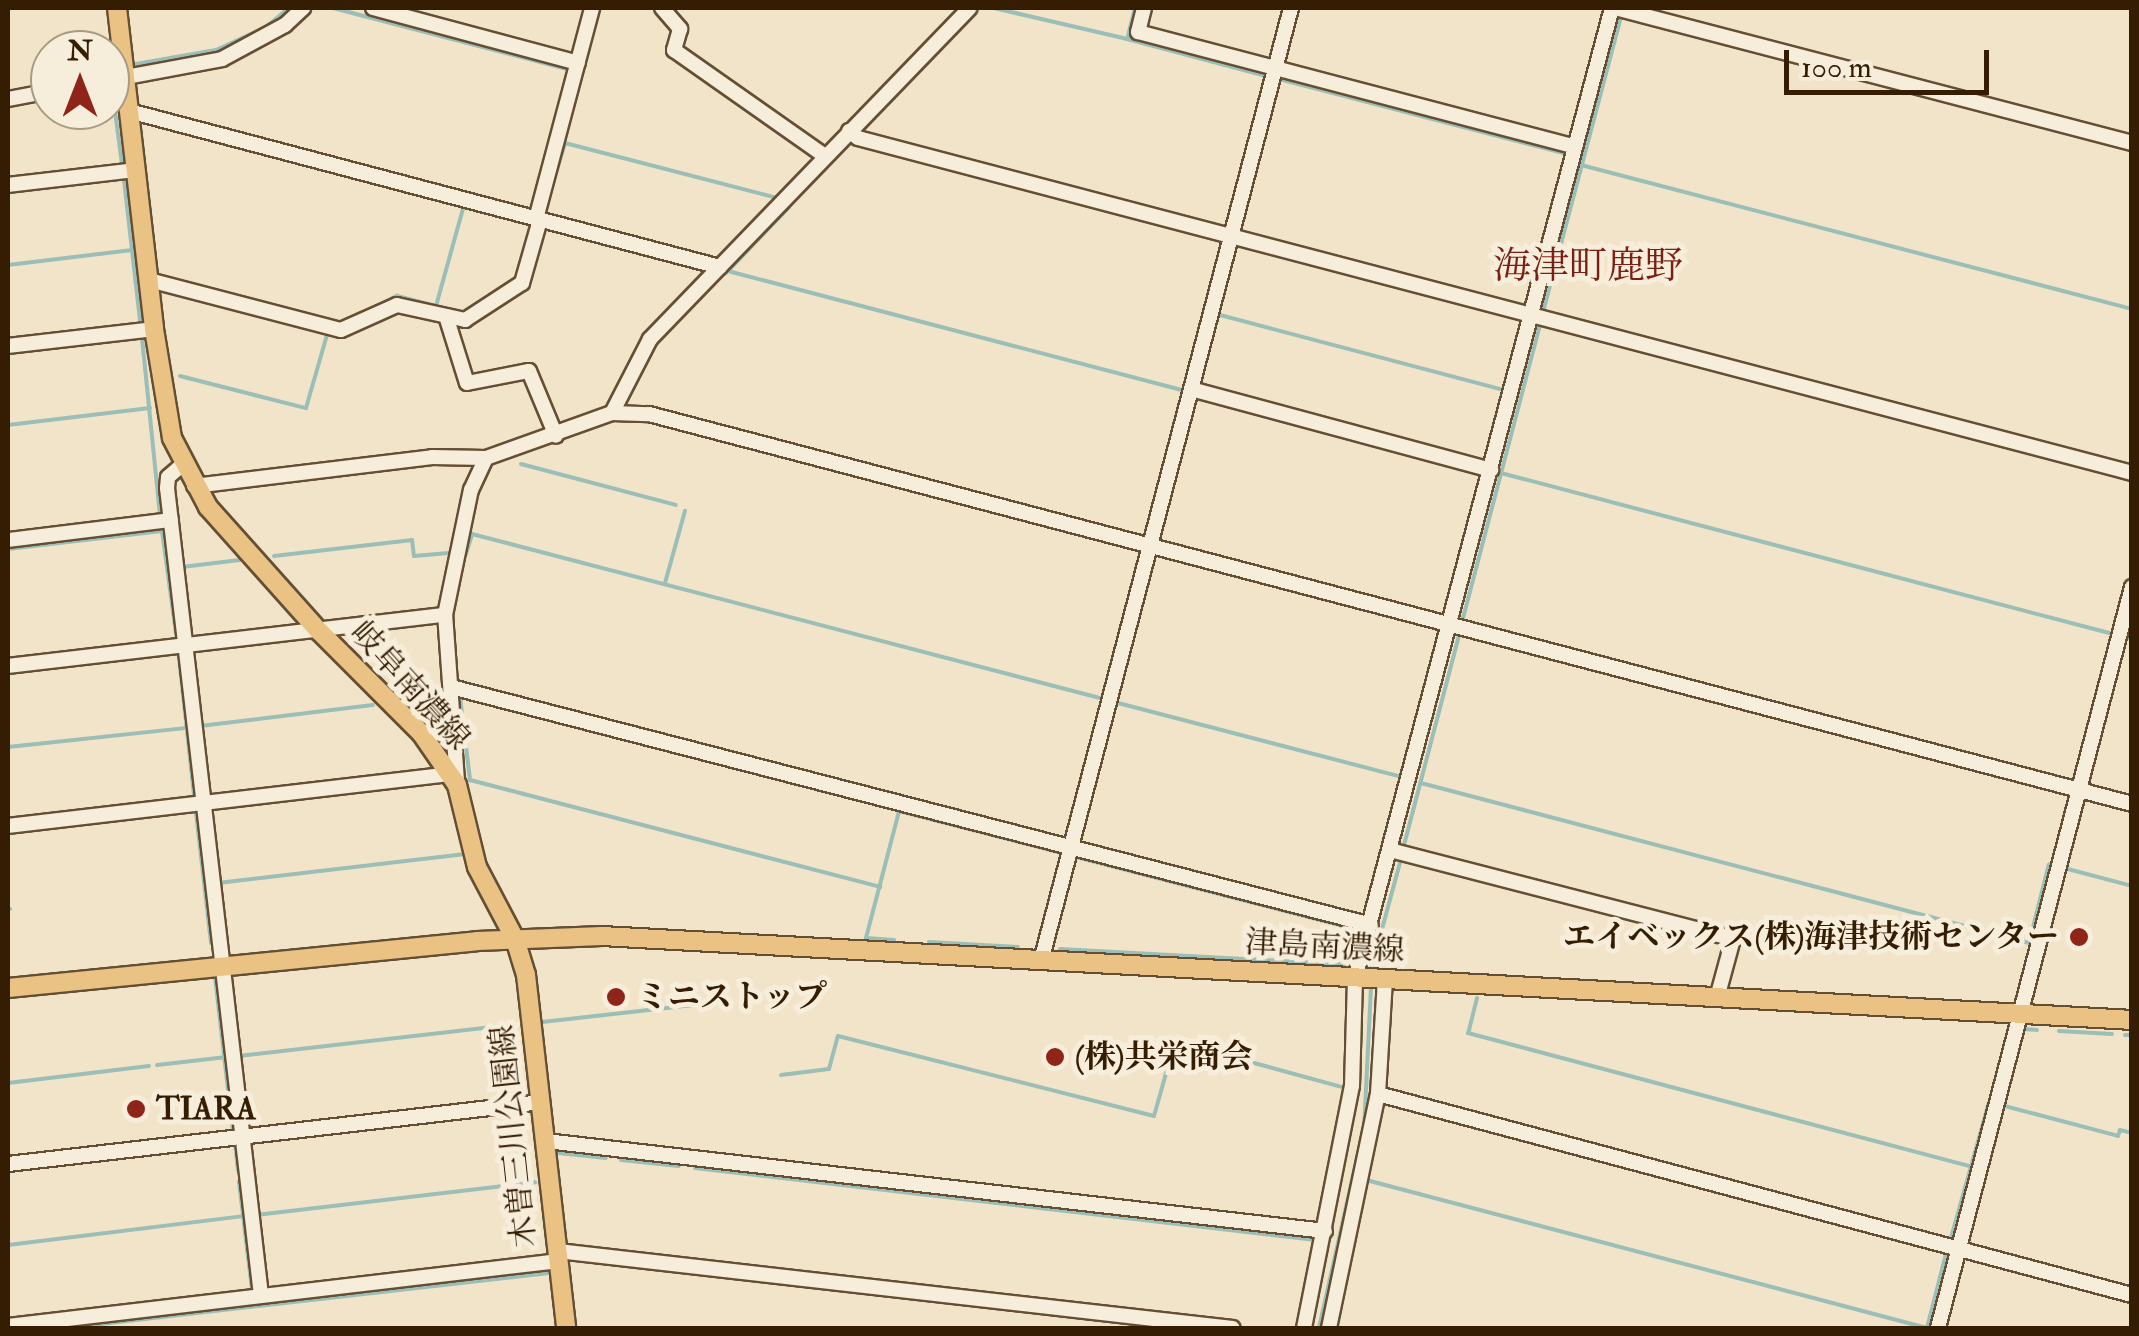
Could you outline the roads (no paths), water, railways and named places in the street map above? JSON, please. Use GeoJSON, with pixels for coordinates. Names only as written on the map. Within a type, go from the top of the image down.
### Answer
{"type":"FeatureCollection","features":[{"type":"Feature","properties":{"kind":"main road","name":"岐阜南濃線"},"geometry":{"type":"LineString","coordinates":[[130,119],[165,411],[182,465],[240,544],[420,733],[454,779],[478,867],[515,939]]}},
{"type":"Feature","properties":{"kind":"main road","name":"津島南濃線"},"geometry":{"type":"LineString","coordinates":[[515,939],[602,936],[2132,1020]]}},
{"type":"Feature","properties":{"kind":"main road"},"geometry":{"type":"LineString","coordinates":[[8,988],[515,939]]}},
{"type":"Feature","properties":{"kind":"main road","name":"木曽三川公園線"},"geometry":{"type":"LineString","coordinates":[[515,939],[526,974],[566,1328]]}},
{"type":"Feature","properties":{"kind":"street"},"geometry":{"type":"LineString","coordinates":[[130,77],[222,59],[253,46],[302,8]]}},
{"type":"Feature","properties":{"kind":"street"},"geometry":{"type":"LineString","coordinates":[[373,8],[578,63]]}},
{"type":"Feature","properties":{"kind":"street"},"geometry":{"type":"LineString","coordinates":[[148,280],[340,330],[397,305],[465,320],[522,283],[592,8]]}},
{"type":"Feature","properties":{"kind":"street"},"geometry":{"type":"LineString","coordinates":[[662,8],[680,28],[674,50],[825,156]]}},
{"type":"Feature","properties":{"kind":"street"},"geometry":{"type":"LineString","coordinates":[[612,413],[650,339],[970,8]]}},
{"type":"Feature","properties":{"kind":"street"},"geometry":{"type":"LineString","coordinates":[[1144,8],[1138,32],[1274,74],[1574,153]]}},
{"type":"Feature","properties":{"kind":"street"},"geometry":{"type":"LineString","coordinates":[[1041,961],[1291,8]]}},
{"type":"Feature","properties":{"kind":"street"},"geometry":{"type":"LineString","coordinates":[[1329,1328],[1378,1094],[1369,979],[1370,926],[1398,852],[1456,627],[1490,470],[1538,316],[1574,153],[1618,8],[2132,142]]}},
{"type":"Feature","properties":{"kind":"street"},"geometry":{"type":"LineString","coordinates":[[130,111],[720,268]]}},
{"type":"Feature","properties":{"kind":"street"},"geometry":{"type":"LineString","coordinates":[[849,131],[858,138],[2132,474]]}},
{"type":"Feature","properties":{"kind":"street"},"geometry":{"type":"LineString","coordinates":[[8,185],[136,170]]}},
{"type":"Feature","properties":{"kind":"street"},"geometry":{"type":"LineString","coordinates":[[446,316],[467,384],[529,371],[556,436]]}},
{"type":"Feature","properties":{"kind":"street"},"geometry":{"type":"LineString","coordinates":[[8,346],[154,329]]}},
{"type":"Feature","properties":{"kind":"street"},"geometry":{"type":"LineString","coordinates":[[1191,388],[1490,470]]}},
{"type":"Feature","properties":{"kind":"street"},"geometry":{"type":"LineString","coordinates":[[194,486],[432,456],[486,458],[612,413],[649,414],[2132,804]]}},
{"type":"Feature","properties":{"kind":"street"},"geometry":{"type":"LineString","coordinates":[[8,826],[454,779],[445,616],[472,490],[486,458]]}},
{"type":"Feature","properties":{"kind":"street"},"geometry":{"type":"LineString","coordinates":[[182,465],[168,477],[171,520],[261,1295]]}},
{"type":"Feature","properties":{"kind":"street"},"geometry":{"type":"LineString","coordinates":[[8,540],[171,520]]}},
{"type":"Feature","properties":{"kind":"street"},"geometry":{"type":"LineString","coordinates":[[1938,1328],[2132,587]]}},
{"type":"Feature","properties":{"kind":"street"},"geometry":{"type":"LineString","coordinates":[[8,666],[445,616]]}},
{"type":"Feature","properties":{"kind":"street"},"geometry":{"type":"LineString","coordinates":[[451,687],[1370,926]]}},
{"type":"Feature","properties":{"kind":"street"},"geometry":{"type":"LineString","coordinates":[[1398,852],[1733,939],[1717,998]]}},
{"type":"Feature","properties":{"kind":"street"},"geometry":{"type":"LineString","coordinates":[[1304,1328],[1369,979]]}},
{"type":"Feature","properties":{"kind":"street"},"geometry":{"type":"LineString","coordinates":[[1378,1094],[2132,1296]]}},
{"type":"Feature","properties":{"kind":"street"},"geometry":{"type":"LineString","coordinates":[[8,1164],[541,1102]]}},
{"type":"Feature","properties":{"kind":"street"},"geometry":{"type":"LineString","coordinates":[[546,1141],[1325,1231]]}},
{"type":"Feature","properties":{"kind":"street"},"geometry":{"type":"LineString","coordinates":[[8,1326],[558,1256],[1233,1328]]}},
{"type":"Feature","properties":{"kind":"waterway"},"geometry":{"type":"LineString","coordinates":[[136,64],[216,50],[266,27],[289,8]]}},
{"type":"Feature","properties":{"kind":"waterway"},"geometry":{"type":"LineString","coordinates":[[333,8],[568,69]]}},
{"type":"Feature","properties":{"kind":"waterway"},"geometry":{"type":"LineString","coordinates":[[994,8],[1127,39]]}},
{"type":"Feature","properties":{"kind":"waterway"},"geometry":{"type":"LineString","coordinates":[[1135,8],[1127,39],[1270,77]]}},
{"type":"Feature","properties":{"kind":"waterway"},"geometry":{"type":"LineString","coordinates":[[1543,312],[1622,12]]}},
{"type":"Feature","properties":{"kind":"waterway"},"geometry":{"type":"LineString","coordinates":[[572,56],[579,31]]}},
{"type":"Feature","properties":{"kind":"waterway"},"geometry":{"type":"LineString","coordinates":[[1279,79],[1570,155]]}},
{"type":"Feature","properties":{"kind":"waterway"},"geometry":{"type":"LineString","coordinates":[[117,130],[122,164]]}},
{"type":"Feature","properties":{"kind":"waterway"},"geometry":{"type":"LineString","coordinates":[[544,213],[565,143],[774,197]]}},
{"type":"Feature","properties":{"kind":"waterway"},"geometry":{"type":"LineString","coordinates":[[1581,165],[2132,309]]}},
{"type":"Feature","properties":{"kind":"waterway"},"geometry":{"type":"LineString","coordinates":[[124,180],[140,321]]}},
{"type":"Feature","properties":{"kind":"waterway"},"geometry":{"type":"LineString","coordinates":[[468,193],[533,210]]}},
{"type":"Feature","properties":{"kind":"waterway"},"geometry":{"type":"LineString","coordinates":[[367,311],[397,296],[436,306],[464,205]]}},
{"type":"Feature","properties":{"kind":"waterway"},"geometry":{"type":"LineString","coordinates":[[789,207],[728,271],[1182,390]]}},
{"type":"Feature","properties":{"kind":"waterway"},"geometry":{"type":"LineString","coordinates":[[8,265],[132,250]]}},
{"type":"Feature","properties":{"kind":"waterway"},"geometry":{"type":"LineString","coordinates":[[1220,315],[1503,390]]}},
{"type":"Feature","properties":{"kind":"waterway"},"geometry":{"type":"LineString","coordinates":[[1462,622],[1541,321]]}},
{"type":"Feature","properties":{"kind":"waterway"},"geometry":{"type":"LineString","coordinates":[[180,376],[306,408],[327,335]]}},
{"type":"Feature","properties":{"kind":"waterway"},"geometry":{"type":"LineString","coordinates":[[142,338],[160,514]]}},
{"type":"Feature","properties":{"kind":"waterway"},"geometry":{"type":"LineString","coordinates":[[1197,398],[1357,441]]}},
{"type":"Feature","properties":{"kind":"waterway"},"geometry":{"type":"LineString","coordinates":[[8,425],[150,408]]}},
{"type":"Feature","properties":{"kind":"waterway"},"geometry":{"type":"LineString","coordinates":[[521,464],[676,505]]}},
{"type":"Feature","properties":{"kind":"waterway"},"geometry":{"type":"LineString","coordinates":[[1501,473],[2113,634]]}},
{"type":"Feature","properties":{"kind":"waterway"},"geometry":{"type":"LineString","coordinates":[[665,583],[685,511]]}},
{"type":"Feature","properties":{"kind":"waterway"},"geometry":{"type":"LineString","coordinates":[[8,549],[162,531],[177,640]]}},
{"type":"Feature","properties":{"kind":"waterway"},"geometry":{"type":"LineString","coordinates":[[462,553],[466,554],[472,534],[1100,698]]}},
{"type":"Feature","properties":{"kind":"waterway"},"geometry":{"type":"LineString","coordinates":[[274,556],[412,540],[414,556],[449,553]]}},
{"type":"Feature","properties":{"kind":"waterway"},"geometry":{"type":"LineString","coordinates":[[182,567],[240,560]]}},
{"type":"Feature","properties":{"kind":"waterway"},"geometry":{"type":"LineString","coordinates":[[1403,849],[1460,631]]}},
{"type":"Feature","properties":{"kind":"waterway"},"geometry":{"type":"LineString","coordinates":[[2126,637],[2132,639]]}},
{"type":"Feature","properties":{"kind":"waterway"},"geometry":{"type":"LineString","coordinates":[[179,657],[194,796]]}},
{"type":"Feature","properties":{"kind":"waterway"},"geometry":{"type":"LineString","coordinates":[[405,701],[443,697]]}},
{"type":"Feature","properties":{"kind":"waterway"},"geometry":{"type":"LineString","coordinates":[[460,697],[470,780],[880,887]]}},
{"type":"Feature","properties":{"kind":"waterway"},"geometry":{"type":"LineString","coordinates":[[1118,703],[1405,778]]}},
{"type":"Feature","properties":{"kind":"waterway"},"geometry":{"type":"LineString","coordinates":[[200,726],[373,705]]}},
{"type":"Feature","properties":{"kind":"waterway"},"geometry":{"type":"LineString","coordinates":[[8,747],[187,728]]}},
{"type":"Feature","properties":{"kind":"waterway"},"geometry":{"type":"LineString","coordinates":[[1421,783],[2029,943],[2049,864]]}},
{"type":"Feature","properties":{"kind":"waterway"},"geometry":{"type":"LineString","coordinates":[[894,940],[866,938],[899,811],[1058,852]]}},
{"type":"Feature","properties":{"kind":"waterway"},"geometry":{"type":"LineString","coordinates":[[196,813],[211,943]]}},
{"type":"Feature","properties":{"kind":"waterway"},"geometry":{"type":"LineString","coordinates":[[218,883],[465,854]]}},
{"type":"Feature","properties":{"kind":"waterway"},"geometry":{"type":"LineString","coordinates":[[1076,857],[1362,931]]}},
{"type":"Feature","properties":{"kind":"waterway"},"geometry":{"type":"LineString","coordinates":[[1371,970],[1401,859]]}},
{"type":"Feature","properties":{"kind":"waterway"},"geometry":{"type":"LineString","coordinates":[[2064,868],[2132,886]]}},
{"type":"Feature","properties":{"kind":"waterway"},"geometry":{"type":"LineString","coordinates":[[929,942],[1018,947]]}},
{"type":"Feature","properties":{"kind":"waterway"},"geometry":{"type":"LineString","coordinates":[[1060,949],[1352,965]]}},
{"type":"Feature","properties":{"kind":"waterway"},"geometry":{"type":"LineString","coordinates":[[215,977],[233,1133]]}},
{"type":"Feature","properties":{"kind":"waterway"},"geometry":{"type":"LineString","coordinates":[[1364,1130],[1371,985]]}},
{"type":"Feature","properties":{"kind":"waterway"},"geometry":{"type":"LineString","coordinates":[[1477,998],[1468,1033],[1969,1166]]}},
{"type":"Feature","properties":{"kind":"waterway"},"geometry":{"type":"LineString","coordinates":[[542,1022],[711,1003]]}},
{"type":"Feature","properties":{"kind":"waterway"},"geometry":{"type":"LineString","coordinates":[[238,1056],[512,1025]]}},
{"type":"Feature","properties":{"kind":"waterway"},"geometry":{"type":"LineString","coordinates":[[2024,1029],[2037,1030]]}},
{"type":"Feature","properties":{"kind":"waterway"},"geometry":{"type":"LineString","coordinates":[[2059,1031],[2112,1034]]}},
{"type":"Feature","properties":{"kind":"waterway"},"geometry":{"type":"LineString","coordinates":[[2125,1035],[2132,1035]]}},
{"type":"Feature","properties":{"kind":"waterway"},"geometry":{"type":"LineString","coordinates":[[781,1075],[829,1069],[838,1036],[1154,1116],[1174,1045],[1181,1043],[1345,1088]]}},
{"type":"Feature","properties":{"kind":"waterway"},"geometry":{"type":"LineString","coordinates":[[157,1065],[227,1057]]}},
{"type":"Feature","properties":{"kind":"waterway"},"geometry":{"type":"LineString","coordinates":[[8,1083],[149,1066]]}},
{"type":"Feature","properties":{"kind":"waterway"},"geometry":{"type":"LineString","coordinates":[[1951,1238],[1989,1102]]}},
{"type":"Feature","properties":{"kind":"waterway"},"geometry":{"type":"LineString","coordinates":[[2001,1105],[2118,1136],[2120,1130],[2132,1133]]}},
{"type":"Feature","properties":{"kind":"waterway"},"geometry":{"type":"LineString","coordinates":[[235,1142],[238,1170]]}},
{"type":"Feature","properties":{"kind":"waterway"},"geometry":{"type":"LineString","coordinates":[[559,1153],[606,1158]]}},
{"type":"Feature","properties":{"kind":"waterway"},"geometry":{"type":"LineString","coordinates":[[1319,1328],[1358,1154]]}},
{"type":"Feature","properties":{"kind":"waterway"},"geometry":{"type":"LineString","coordinates":[[621,1160],[679,1166]]}},
{"type":"Feature","properties":{"kind":"waterway"},"geometry":{"type":"LineString","coordinates":[[695,1168],[1316,1240]]}},
{"type":"Feature","properties":{"kind":"waterway"},"geometry":{"type":"LineString","coordinates":[[1370,1181],[1927,1328],[1947,1250]]}},
{"type":"Feature","properties":{"kind":"waterway"},"geometry":{"type":"LineString","coordinates":[[239,1182],[252,1290]]}},
{"type":"Feature","properties":{"kind":"waterway"},"geometry":{"type":"LineString","coordinates":[[256,1215],[535,1182]]}},
{"type":"Feature","properties":{"kind":"waterway"},"geometry":{"type":"LineString","coordinates":[[8,1245],[245,1216]]}},
{"type":"Feature","properties":{"kind":"waterway"},"geometry":{"type":"LineString","coordinates":[[66,1328],[547,1273]]}},
{"type":"Feature","properties":{"kind":"place","name":"エイベックス(株)海津技術センター"},"geometry":{"type":"Point","coordinates":[2079,937]}},
{"type":"Feature","properties":{"kind":"place","name":"ミニストップ"},"geometry":{"type":"Point","coordinates":[616,997]}},
{"type":"Feature","properties":{"kind":"place","name":"(株)共栄商会"},"geometry":{"type":"Point","coordinates":[1055,1057]}},
{"type":"Feature","properties":{"kind":"place","name":"TIARA"},"geometry":{"type":"Point","coordinates":[136,1109]}},
{"type":"Feature","properties":{"kind":"district","name":"海津町鹿野"},"geometry":{"type":"Point","coordinates":[1588,267]}}]}
